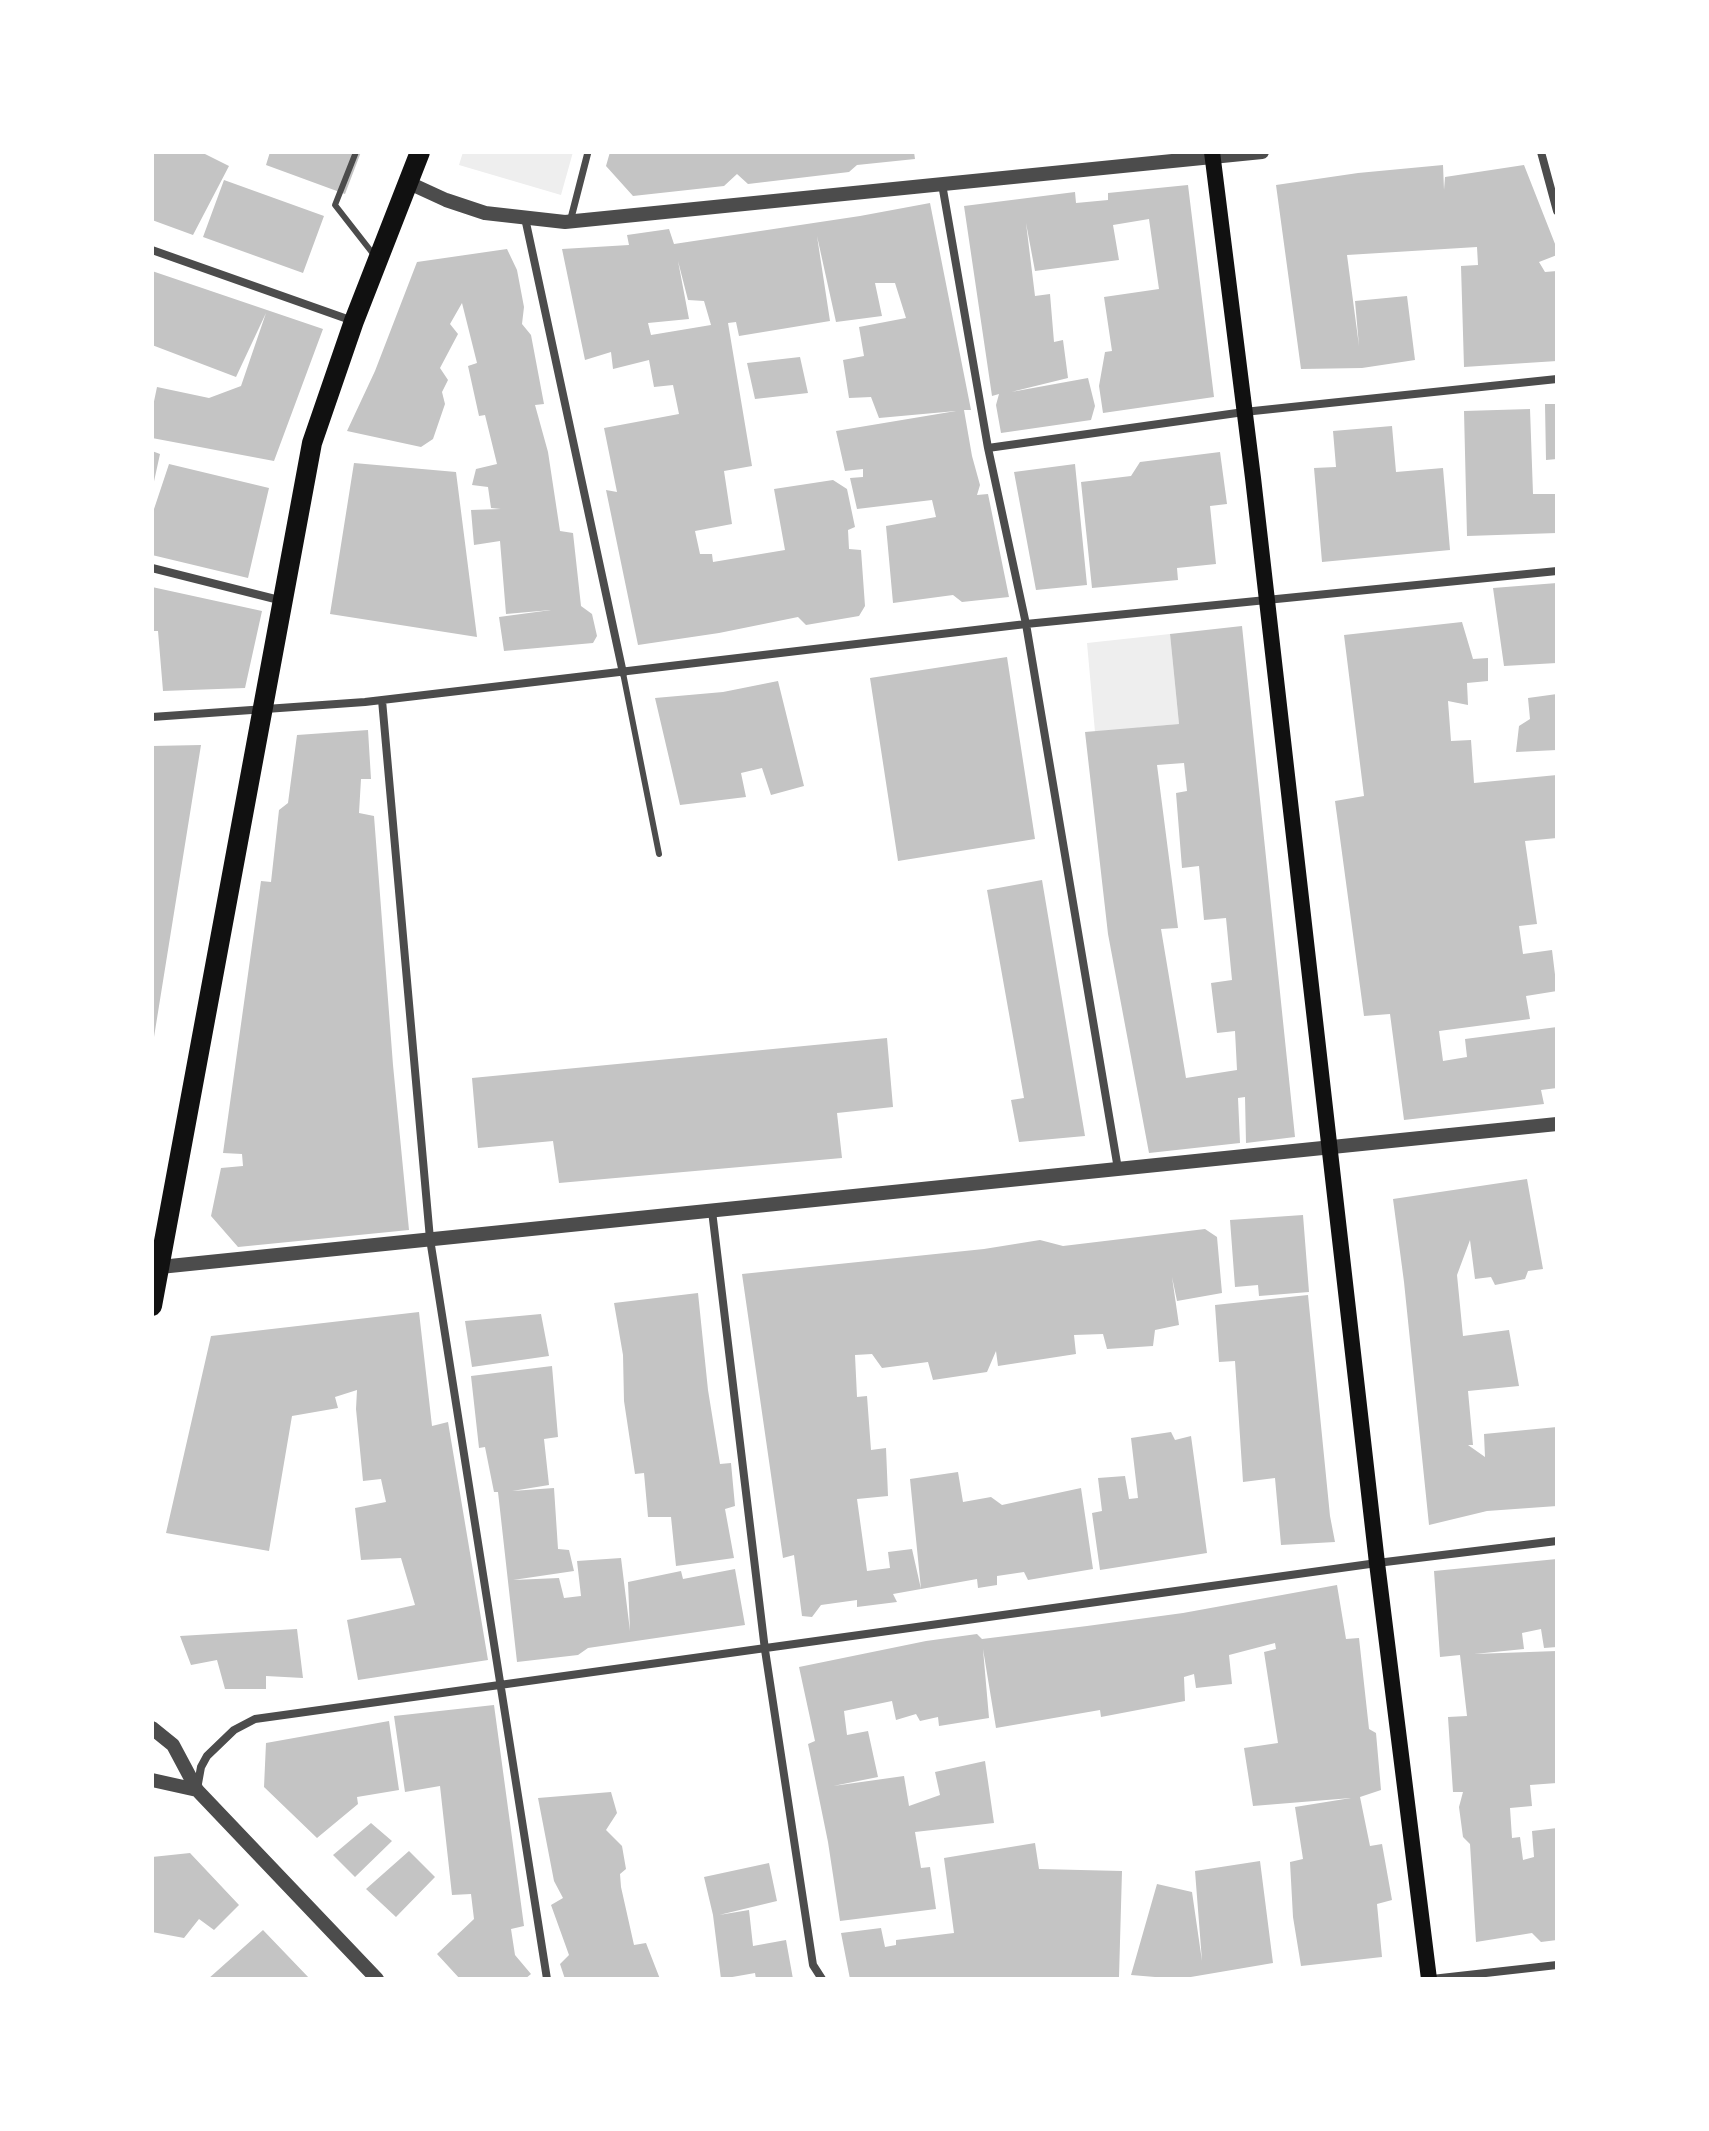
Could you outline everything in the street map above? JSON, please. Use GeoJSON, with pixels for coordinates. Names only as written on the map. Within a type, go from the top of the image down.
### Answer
{"type":"FeatureCollection","features":[{"type":"Feature","properties":{"kind":"main road"},"geometry":{"type":"LineString","coordinates":[[152,1306],[156,1267],[264,710],[312,443],[354,321],[420,152]]}},
{"type":"Feature","properties":{"kind":"main road"},"geometry":{"type":"LineString","coordinates":[[1212,154],[1267,600],[1377,1563],[1430,1979]]}},
{"type":"Feature","properties":{"kind":"street"},"geometry":{"type":"LineString","coordinates":[[570,222],[588,152]]}},
{"type":"Feature","properties":{"kind":"street"},"geometry":{"type":"LineString","coordinates":[[409,183],[466,208],[570,222],[1212,154],[1262,152]]}},
{"type":"Feature","properties":{"kind":"street"},"geometry":{"type":"LineString","coordinates":[[1541,152],[1557,211]]}},
{"type":"Feature","properties":{"kind":"street"},"geometry":{"type":"LineString","coordinates":[[942,184],[988,448],[1026,624],[1118,1169]]}},
{"type":"Feature","properties":{"kind":"street"},"geometry":{"type":"LineString","coordinates":[[525,218],[623,673]]}},
{"type":"Feature","properties":{"kind":"street"},"geometry":{"type":"LineString","coordinates":[[152,250],[354,321]]}},
{"type":"Feature","properties":{"kind":"street"},"geometry":{"type":"LineString","coordinates":[[988,448],[1244,412],[1557,379]]}},
{"type":"Feature","properties":{"kind":"street"},"geometry":{"type":"LineString","coordinates":[[152,568],[284,601]]}},
{"type":"Feature","properties":{"kind":"street"},"geometry":{"type":"LineString","coordinates":[[152,717],[382,700],[1026,624],[1557,571]]}},
{"type":"Feature","properties":{"kind":"street"},"geometry":{"type":"LineString","coordinates":[[382,700],[430,1239],[547,1979]]}},
{"type":"Feature","properties":{"kind":"street"},"geometry":{"type":"LineString","coordinates":[[156,1267],[1557,1124]]}},
{"type":"Feature","properties":{"kind":"street"},"geometry":{"type":"LineString","coordinates":[[712,1211],[765,1650],[813,1965],[822,1979]]}},
{"type":"Feature","properties":{"kind":"street"},"geometry":{"type":"LineString","coordinates":[[197,1790],[201,1767],[207,1756],[234,1730],[255,1719],[1377,1563],[1557,1541]]}},
{"type":"Feature","properties":{"kind":"street"},"geometry":{"type":"LineString","coordinates":[[152,1728],[173,1745],[197,1790],[377,1979]]}},
{"type":"Feature","properties":{"kind":"street"},"geometry":{"type":"LineString","coordinates":[[152,1780],[197,1790]]}},
{"type":"Feature","properties":{"kind":"street"},"geometry":{"type":"LineString","coordinates":[[1430,1979],[1557,1965]]}},
{"type":"Feature","properties":{"kind":"lane"},"geometry":{"type":"LineString","coordinates":[[356,152],[335,205],[378,260]]}},
{"type":"Feature","properties":{"kind":"lane"},"geometry":{"type":"LineString","coordinates":[[623,673],[659,854]]}},
{"type":"Feature","properties":{"kind":"shaded area"},"geometry":{"type":"Polygon","coordinates":[[[463,152],[573,152],[561,195],[459,165],[463,152]]]}},
{"type":"Feature","properties":{"kind":"shaded area"},"geometry":{"type":"Polygon","coordinates":[[[1170,634],[1179,724],[1095,732],[1087,643],[1170,634]]]}},
{"type":"Feature","properties":{"kind":"building"},"geometry":{"type":"Polygon","coordinates":[[[152,152],[201,152],[229,166],[193,235],[152,220],[152,152]]]}},
{"type":"Feature","properties":{"kind":"building"},"geometry":{"type":"Polygon","coordinates":[[[270,152],[361,152],[345,194],[266,165],[270,152]]]}},
{"type":"Feature","properties":{"kind":"building"},"geometry":{"type":"Polygon","coordinates":[[[610,152],[914,152],[915,159],[857,165],[849,172],[748,184],[737,174],[724,186],[633,196],[606,166],[610,152]]]}},
{"type":"Feature","properties":{"kind":"building"},"geometry":{"type":"Polygon","coordinates":[[[1443,165],[1444,190],[1445,177],[1524,165],[1557,249],[1557,255],[1539,262],[1545,272],[1557,271],[1557,361],[1464,367],[1461,266],[1478,265],[1477,247],[1347,255],[1359,346],[1355,301],[1407,296],[1415,360],[1362,368],[1301,369],[1276,185],[1443,165]]]}},
{"type":"Feature","properties":{"kind":"building"},"geometry":{"type":"Polygon","coordinates":[[[224,180],[324,216],[303,273],[203,237],[224,180]]]}},
{"type":"Feature","properties":{"kind":"building"},"geometry":{"type":"Polygon","coordinates":[[[1188,185],[1214,397],[1103,413],[1099,386],[1105,352],[1112,351],[1104,297],[1159,289],[1149,219],[1113,225],[1119,260],[1035,271],[1026,223],[1035,296],[1050,294],[1054,342],[1063,340],[1068,378],[1011,392],[1088,378],[1095,406],[1091,420],[1001,433],[996,405],[999,394],[992,396],[964,206],[1075,192],[1076,203],[1108,200],[1108,193],[1188,185]]]}},
{"type":"Feature","properties":{"kind":"building"},"geometry":{"type":"Polygon","coordinates":[[[930,203],[971,410],[964,410],[980,485],[977,495],[988,494],[1009,597],[962,602],[953,595],[893,603],[886,526],[936,517],[932,500],[857,509],[850,478],[863,477],[863,469],[845,471],[836,431],[956,411],[879,418],[871,397],[849,398],[843,360],[864,356],[859,327],[906,318],[895,283],[875,283],[882,316],[836,322],[817,236],[830,321],[739,336],[736,322],[728,323],[752,466],[724,471],[732,524],[695,531],[700,554],[712,554],[713,562],[785,550],[774,489],[833,480],[847,489],[855,527],[848,530],[849,549],[861,550],[865,606],[859,616],[806,625],[798,617],[638,645],[606,490],[617,492],[604,428],[679,414],[673,385],[654,387],[649,360],[613,369],[611,352],[585,360],[562,249],[629,245],[627,235],[669,229],[674,244],[930,203]],[[678,261],[689,319],[648,323],[651,335],[711,325],[704,301],[688,300],[678,261]]]}},
{"type":"Feature","properties":{"kind":"building"},"geometry":{"type":"Polygon","coordinates":[[[507,249],[517,270],[524,307],[522,324],[531,335],[544,404],[535,405],[548,452],[560,531],[573,533],[581,606],[592,614],[597,636],[593,643],[504,651],[499,617],[551,610],[506,614],[500,541],[474,545],[471,510],[501,509],[491,508],[488,487],[472,485],[476,469],[497,464],[485,415],[479,416],[468,366],[477,363],[462,303],[450,324],[458,334],[440,368],[448,380],[442,392],[445,404],[433,439],[421,447],[347,431],[375,371],[417,262],[507,249]]]}},
{"type":"Feature","properties":{"kind":"building"},"geometry":{"type":"Polygon","coordinates":[[[152,271],[323,329],[274,461],[152,438],[152,411],[157,387],[209,398],[241,386],[266,313],[236,377],[152,345],[152,271]]]}},
{"type":"Feature","properties":{"kind":"building"},"geometry":{"type":"Polygon","coordinates":[[[800,357],[808,393],[755,399],[747,363],[800,357]]]}},
{"type":"Feature","properties":{"kind":"building"},"geometry":{"type":"Polygon","coordinates":[[[1545,404],[1557,404],[1557,459],[1546,460],[1545,404]]]}},
{"type":"Feature","properties":{"kind":"building"},"geometry":{"type":"Polygon","coordinates":[[[1530,409],[1533,494],[1557,494],[1557,533],[1467,536],[1464,411],[1530,409]]]}},
{"type":"Feature","properties":{"kind":"building"},"geometry":{"type":"Polygon","coordinates":[[[1392,426],[1396,472],[1443,468],[1450,550],[1322,562],[1314,468],[1336,467],[1333,431],[1392,426]]]}},
{"type":"Feature","properties":{"kind":"building"},"geometry":{"type":"Polygon","coordinates":[[[152,451],[160,454],[153,486],[152,486],[152,451]]]}},
{"type":"Feature","properties":{"kind":"building"},"geometry":{"type":"Polygon","coordinates":[[[1220,452],[1227,504],[1210,506],[1216,564],[1177,568],[1178,580],[1092,588],[1081,482],[1131,476],[1140,462],[1220,452]]]}},
{"type":"Feature","properties":{"kind":"building"},"geometry":{"type":"Polygon","coordinates":[[[354,463],[456,472],[477,637],[330,614],[354,463]]]}},
{"type":"Feature","properties":{"kind":"building"},"geometry":{"type":"Polygon","coordinates":[[[169,464],[269,488],[248,578],[152,555],[152,515],[169,464]]]}},
{"type":"Feature","properties":{"kind":"building"},"geometry":{"type":"Polygon","coordinates":[[[1075,464],[1087,585],[1036,590],[1014,472],[1075,464]]]}},
{"type":"Feature","properties":{"kind":"building"},"geometry":{"type":"Polygon","coordinates":[[[1557,583],[1557,663],[1504,666],[1493,588],[1557,583]]]}},
{"type":"Feature","properties":{"kind":"building"},"geometry":{"type":"Polygon","coordinates":[[[152,587],[262,611],[245,688],[163,691],[158,631],[152,631],[152,587]]]}},
{"type":"Feature","properties":{"kind":"building"},"geometry":{"type":"Polygon","coordinates":[[[1462,622],[1473,659],[1488,658],[1488,681],[1467,683],[1468,705],[1448,701],[1451,741],[1471,740],[1474,783],[1557,775],[1557,838],[1525,841],[1537,924],[1519,926],[1523,954],[1552,950],[1557,991],[1526,996],[1530,1019],[1439,1031],[1443,1061],[1467,1057],[1465,1039],[1557,1027],[1557,1088],[1541,1090],[1544,1104],[1404,1120],[1390,1014],[1364,1016],[1335,801],[1364,796],[1344,635],[1462,622]]]}},
{"type":"Feature","properties":{"kind":"building"},"geometry":{"type":"Polygon","coordinates":[[[1242,626],[1295,1137],[1246,1143],[1245,1097],[1238,1098],[1240,1143],[1149,1153],[1108,934],[1085,732],[1179,724],[1170,634],[1242,626]],[[1184,763],[1157,765],[1178,928],[1161,929],[1186,1078],[1237,1070],[1235,1031],[1217,1033],[1211,983],[1232,980],[1226,918],[1204,920],[1199,866],[1182,868],[1176,793],[1187,791],[1184,763]]]}},
{"type":"Feature","properties":{"kind":"building"},"geometry":{"type":"Polygon","coordinates":[[[1007,657],[1035,839],[898,861],[870,678],[1007,657]]]}},
{"type":"Feature","properties":{"kind":"building"},"geometry":{"type":"Polygon","coordinates":[[[778,681],[804,786],[771,795],[762,768],[741,773],[746,797],[680,805],[655,698],[723,692],[778,681]]]}},
{"type":"Feature","properties":{"kind":"building"},"geometry":{"type":"Polygon","coordinates":[[[1557,694],[1557,750],[1516,752],[1519,726],[1530,719],[1528,698],[1557,694]]]}},
{"type":"Feature","properties":{"kind":"building"},"geometry":{"type":"Polygon","coordinates":[[[368,730],[371,779],[361,779],[359,813],[374,816],[409,1230],[238,1247],[211,1216],[221,1168],[243,1166],[242,1154],[223,1153],[261,881],[271,882],[279,810],[288,803],[297,735],[368,730]]]}},
{"type":"Feature","properties":{"kind":"building"},"geometry":{"type":"Polygon","coordinates":[[[201,745],[154,1037],[152,1037],[152,746],[201,745]]]}},
{"type":"Feature","properties":{"kind":"building"},"geometry":{"type":"Polygon","coordinates":[[[1042,880],[1085,1136],[1019,1142],[1011,1100],[1024,1098],[987,890],[1042,880]]]}},
{"type":"Feature","properties":{"kind":"building"},"geometry":{"type":"Polygon","coordinates":[[[887,1038],[893,1107],[837,1113],[842,1158],[559,1183],[553,1141],[478,1148],[472,1078],[887,1038]]]}},
{"type":"Feature","properties":{"kind":"building"},"geometry":{"type":"Polygon","coordinates":[[[1527,1179],[1543,1269],[1528,1271],[1525,1279],[1495,1285],[1491,1277],[1475,1279],[1470,1240],[1457,1275],[1463,1336],[1509,1330],[1519,1386],[1468,1391],[1473,1445],[1468,1445],[1485,1457],[1484,1434],[1557,1427],[1557,1506],[1487,1511],[1429,1525],[1393,1199],[1527,1179]]]}},
{"type":"Feature","properties":{"kind":"building"},"geometry":{"type":"Polygon","coordinates":[[[1303,1215],[1309,1292],[1259,1296],[1258,1285],[1235,1287],[1230,1220],[1303,1215]]]}},
{"type":"Feature","properties":{"kind":"building"},"geometry":{"type":"Polygon","coordinates":[[[1205,1229],[1217,1237],[1222,1293],[1177,1301],[1172,1277],[1179,1325],[1155,1330],[1153,1346],[1107,1349],[1103,1334],[1074,1335],[1076,1354],[998,1366],[996,1351],[987,1372],[933,1380],[928,1362],[882,1368],[872,1354],[855,1355],[857,1397],[867,1396],[871,1450],[886,1448],[888,1496],[857,1499],[867,1571],[890,1568],[888,1552],[912,1549],[921,1589],[893,1594],[897,1602],[857,1607],[857,1600],[821,1605],[812,1617],[802,1616],[794,1555],[783,1558],[742,1274],[984,1249],[1040,1240],[1063,1246],[1205,1229]]]}},
{"type":"Feature","properties":{"kind":"building"},"geometry":{"type":"Polygon","coordinates":[[[698,1293],[708,1390],[720,1464],[731,1463],[735,1506],[725,1509],[734,1558],[676,1566],[671,1517],[648,1517],[644,1473],[635,1474],[624,1401],[623,1355],[614,1303],[698,1293]]]}},
{"type":"Feature","properties":{"kind":"building"},"geometry":{"type":"Polygon","coordinates":[[[1308,1295],[1335,1542],[1281,1545],[1275,1478],[1243,1482],[1235,1361],[1219,1362],[1215,1305],[1308,1295]]]}},
{"type":"Feature","properties":{"kind":"building"},"geometry":{"type":"Polygon","coordinates":[[[419,1312],[432,1426],[448,1422],[488,1660],[358,1680],[347,1620],[415,1605],[401,1558],[361,1560],[355,1508],[386,1502],[381,1479],[363,1481],[357,1390],[335,1397],[338,1408],[292,1416],[269,1551],[166,1533],[211,1336],[419,1312]]]}},
{"type":"Feature","properties":{"kind":"building"},"geometry":{"type":"Polygon","coordinates":[[[541,1314],[549,1356],[472,1367],[465,1321],[541,1314]]]}},
{"type":"Feature","properties":{"kind":"building"},"geometry":{"type":"Polygon","coordinates":[[[552,1366],[558,1437],[544,1439],[549,1485],[512,1491],[554,1488],[558,1549],[569,1550],[574,1571],[513,1580],[559,1578],[564,1598],[581,1596],[577,1561],[621,1558],[630,1631],[628,1582],[681,1571],[683,1579],[735,1569],[745,1625],[588,1648],[578,1655],[517,1662],[498,1492],[494,1492],[485,1447],[479,1448],[471,1376],[552,1366]]]}},
{"type":"Feature","properties":{"kind":"building"},"geometry":{"type":"Polygon","coordinates":[[[1171,1432],[1175,1440],[1191,1436],[1207,1553],[1100,1570],[1092,1513],[1102,1511],[1098,1478],[1125,1476],[1129,1499],[1138,1498],[1131,1438],[1171,1432]]]}},
{"type":"Feature","properties":{"kind":"building"},"geometry":{"type":"Polygon","coordinates":[[[958,1472],[963,1502],[991,1497],[1002,1505],[1081,1488],[1093,1569],[1028,1580],[1024,1572],[997,1576],[997,1585],[978,1588],[977,1579],[921,1589],[910,1479],[958,1472]]]}},
{"type":"Feature","properties":{"kind":"building"},"geometry":{"type":"Polygon","coordinates":[[[1557,1559],[1557,1647],[1544,1648],[1541,1629],[1522,1633],[1524,1649],[1474,1654],[1557,1651],[1557,1783],[1530,1785],[1532,1806],[1510,1808],[1512,1838],[1520,1837],[1523,1860],[1534,1857],[1532,1831],[1557,1828],[1557,1940],[1541,1942],[1532,1933],[1476,1942],[1470,1844],[1463,1837],[1459,1807],[1463,1792],[1453,1792],[1448,1717],[1467,1716],[1460,1655],[1440,1657],[1434,1571],[1557,1559]]]}},
{"type":"Feature","properties":{"kind":"building"},"geometry":{"type":"Polygon","coordinates":[[[1337,1585],[1346,1639],[1359,1638],[1369,1729],[1376,1733],[1381,1790],[1360,1797],[1370,1846],[1382,1844],[1392,1900],[1377,1904],[1382,1957],[1301,1966],[1293,1917],[1290,1862],[1303,1859],[1295,1807],[1351,1798],[1253,1806],[1244,1748],[1278,1743],[1264,1652],[1276,1649],[1275,1643],[1229,1655],[1232,1684],[1196,1688],[1194,1674],[1184,1677],[1185,1701],[1101,1717],[1100,1710],[996,1728],[983,1649],[989,1718],[939,1726],[938,1717],[920,1721],[916,1714],[896,1720],[892,1701],[844,1711],[847,1735],[868,1731],[878,1777],[833,1786],[904,1776],[909,1806],[940,1795],[935,1772],[985,1761],[994,1823],[915,1832],[921,1868],[930,1867],[936,1909],[840,1921],[808,1744],[815,1741],[799,1667],[926,1641],[977,1634],[982,1639],[1183,1613],[1337,1585]]]}},
{"type":"Feature","properties":{"kind":"building"},"geometry":{"type":"Polygon","coordinates":[[[297,1629],[303,1678],[266,1676],[266,1689],[225,1689],[217,1660],[191,1665],[180,1636],[297,1629]]]}},
{"type":"Feature","properties":{"kind":"building"},"geometry":{"type":"Polygon","coordinates":[[[494,1705],[524,1926],[511,1929],[515,1955],[531,1974],[525,1979],[460,1979],[437,1954],[474,1919],[471,1894],[452,1895],[440,1786],[405,1792],[394,1716],[494,1705]]]}},
{"type":"Feature","properties":{"kind":"building"},"geometry":{"type":"Polygon","coordinates":[[[389,1721],[399,1790],[357,1797],[358,1804],[317,1838],[264,1787],[266,1743],[389,1721]]]}},
{"type":"Feature","properties":{"kind":"building"},"geometry":{"type":"Polygon","coordinates":[[[611,1792],[617,1813],[606,1830],[622,1846],[626,1869],[620,1874],[621,1887],[634,1945],[646,1943],[660,1979],[565,1979],[560,1964],[569,1955],[551,1905],[563,1898],[554,1881],[538,1798],[611,1792]]]}},
{"type":"Feature","properties":{"kind":"building"},"geometry":{"type":"Polygon","coordinates":[[[371,1823],[392,1841],[355,1877],[333,1855],[371,1823]]]}},
{"type":"Feature","properties":{"kind":"building"},"geometry":{"type":"Polygon","coordinates":[[[1035,1843],[1039,1869],[1122,1871],[1119,1977],[850,1979],[841,1933],[881,1928],[885,1947],[896,1945],[896,1940],[954,1933],[944,1858],[1035,1843]]]}},
{"type":"Feature","properties":{"kind":"building"},"geometry":{"type":"Polygon","coordinates":[[[409,1851],[435,1877],[396,1917],[366,1889],[409,1851]]]}},
{"type":"Feature","properties":{"kind":"building"},"geometry":{"type":"Polygon","coordinates":[[[190,1853],[239,1905],[214,1930],[199,1919],[184,1938],[152,1932],[152,1857],[190,1853]]]}},
{"type":"Feature","properties":{"kind":"building"},"geometry":{"type":"Polygon","coordinates":[[[1260,1861],[1273,1963],[1179,1979],[1131,1975],[1157,1884],[1192,1892],[1202,1961],[1195,1871],[1260,1861]]]}},
{"type":"Feature","properties":{"kind":"building"},"geometry":{"type":"Polygon","coordinates":[[[769,1863],[777,1901],[719,1915],[749,1910],[753,1946],[786,1940],[793,1979],[756,1979],[755,1973],[721,1979],[713,1915],[704,1877],[769,1863]]]}},
{"type":"Feature","properties":{"kind":"building"},"geometry":{"type":"Polygon","coordinates":[[[263,1930],[310,1979],[208,1979],[263,1930]]]}}]}
